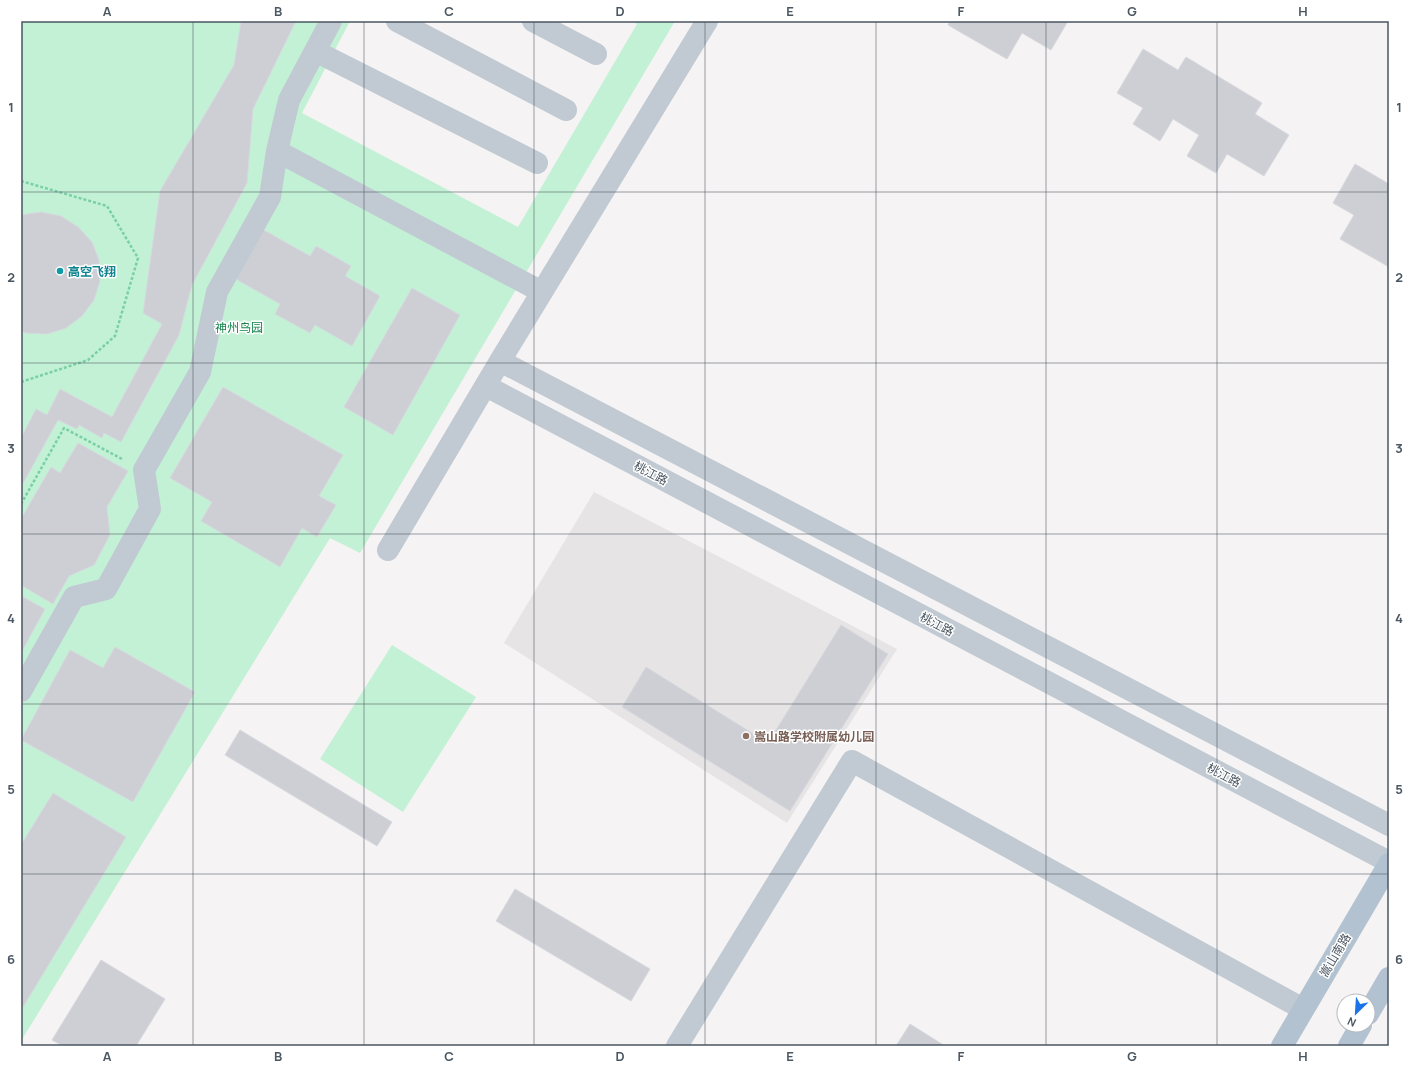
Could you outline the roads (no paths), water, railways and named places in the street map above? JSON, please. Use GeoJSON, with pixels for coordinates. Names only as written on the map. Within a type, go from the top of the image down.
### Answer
{"type":"FeatureCollection","features":[{"type":"Feature","properties":{"kind":"main road","name":"嵩山南路"},"geometry":{"type":"LineString","coordinates":[[1282,1046],[1389,863]]}},
{"type":"Feature","properties":{"kind":"main road"},"geometry":{"type":"LineString","coordinates":[[1376,1000],[1389,978]]}},
{"type":"Feature","properties":{"kind":"main road"},"geometry":{"type":"LineString","coordinates":[[1349,1046],[1357,1033]]}},
{"type":"Feature","properties":{"kind":"street"},"geometry":{"type":"LineString","coordinates":[[21,691],[74,597],[106,589],[150,509],[144,470],[200,372],[217,292],[270,197],[277,151],[289,100],[331,21]]}},
{"type":"Feature","properties":{"kind":"street"},"geometry":{"type":"LineString","coordinates":[[397,21],[566,110]]}},
{"type":"Feature","properties":{"kind":"street"},"geometry":{"type":"LineString","coordinates":[[532,21],[596,54]]}},
{"type":"Feature","properties":{"kind":"street"},"geometry":{"type":"LineString","coordinates":[[388,550],[500,361],[707,21]]}},
{"type":"Feature","properties":{"kind":"street"},"geometry":{"type":"LineString","coordinates":[[315,51],[537,163]]}},
{"type":"Feature","properties":{"kind":"street"},"geometry":{"type":"LineString","coordinates":[[277,151],[542,292]]}},
{"type":"Feature","properties":{"kind":"street"},"geometry":{"type":"LineString","coordinates":[[500,361],[1389,825]]}},
{"type":"Feature","properties":{"kind":"street","name":"桃江路"},"geometry":{"type":"LineString","coordinates":[[486,386],[1389,863]]}},
{"type":"Feature","properties":{"kind":"street"},"geometry":{"type":"LineString","coordinates":[[677,1046],[852,761],[1303,1009]]}},
{"type":"Feature","properties":{"kind":"place","name":"高空飞翔"},"geometry":{"type":"Point","coordinates":[60,271]}},
{"type":"Feature","properties":{"kind":"place","name":"嵩山路学校附属幼儿园"},"geometry":{"type":"Point","coordinates":[746,736]}},
{"type":"Feature","properties":{"kind":"park label","name":"神州鸟园"},"geometry":{"type":"Point","coordinates":[239,327]}}]}
